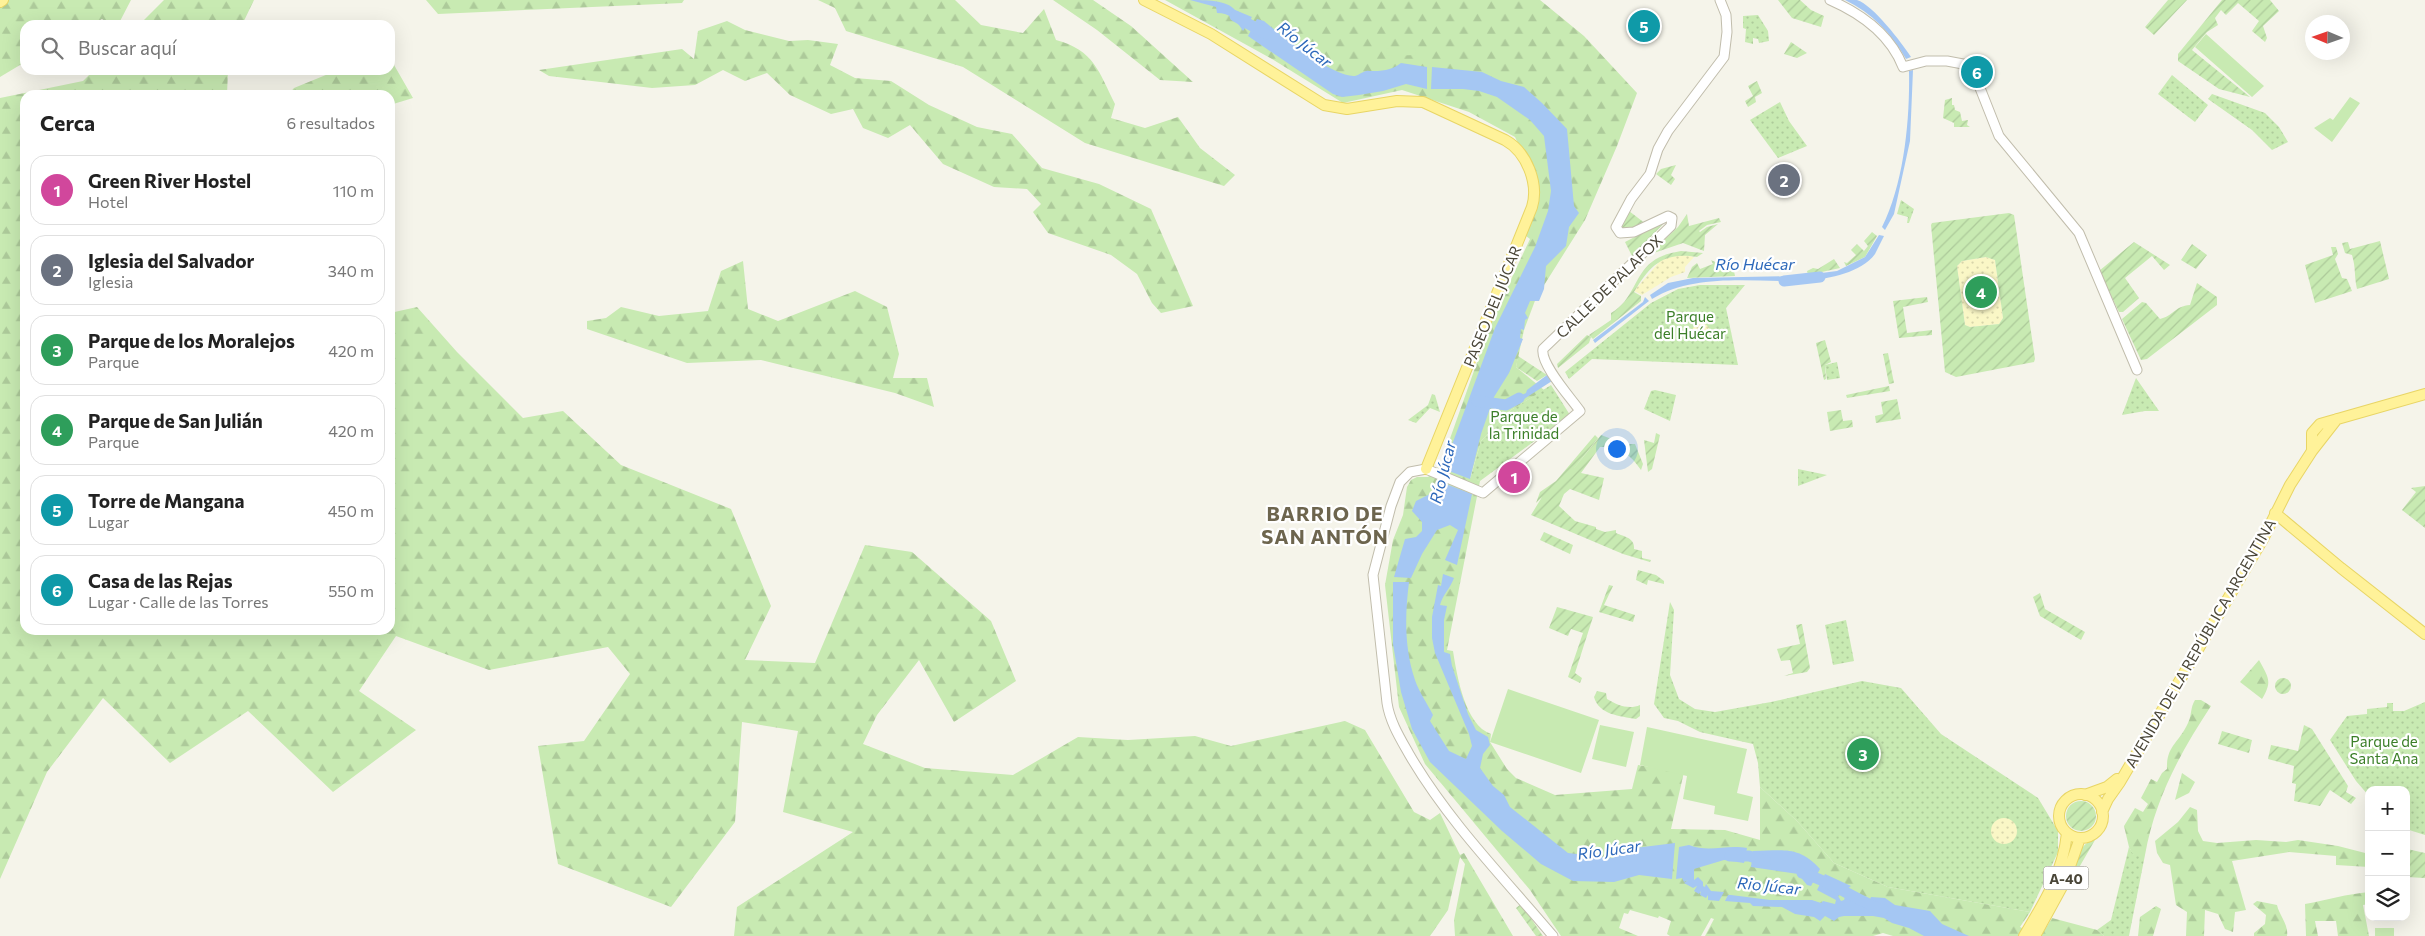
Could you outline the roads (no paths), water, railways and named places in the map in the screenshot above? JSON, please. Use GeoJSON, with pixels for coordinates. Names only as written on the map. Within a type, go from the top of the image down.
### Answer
{"type":"FeatureCollection","features":[{"type":"Feature","properties":{"kind":"main road","name":"PASEO DEL JÚCAR"},"geometry":{"type":"LineString","coordinates":[[1144,0],[1211,34],[1324,104],[1348,110],[1397,101],[1423,102],[1484,129],[1513,145],[1532,177],[1535,189],[1534,201],[1429,470]]}},
{"type":"Feature","properties":{"kind":"main road","name":"AVENIDA DE LA REPÚBLICA ARGENTINA"},"geometry":{"type":"LineString","coordinates":[[2102,812],[2260,544],[2275,513],[2312,451],[2311,437],[2315,428],[2337,419],[2425,394]]}},
{"type":"Feature","properties":{"kind":"main road"},"geometry":{"type":"LineString","coordinates":[[2275,513],[2320,552],[2425,634]]}},
{"type":"Feature","properties":{"kind":"main road","name":"AVENIDA DE LA REPÚBLICA ARGENTINA"},"geometry":{"type":"LineString","coordinates":[[2085,795],[2107,787],[2124,774]]}},
{"type":"Feature","properties":{"kind":"main road"},"geometry":{"type":"LineString","coordinates":[[2085,795],[2096,801],[2102,812],[2099,829],[2089,837],[2080,838],[2066,833],[2059,822],[2061,807],[2069,798],[2085,795]]}},
{"type":"Feature","properties":{"kind":"main road","name":"A-40"},"geometry":{"type":"LineString","coordinates":[[2035,936],[2055,883],[2064,851],[2066,833]]}},
{"type":"Feature","properties":{"kind":"main road","name":"A-40"},"geometry":{"type":"LineString","coordinates":[[2024,936],[2064,883],[2080,838]]}},
{"type":"Feature","properties":{"kind":"street","name":"CALLE DE PALAFOX"},"geometry":{"type":"LineString","coordinates":[[1429,470],[1479,491],[1580,411],[1546,363],[1542,352],[1668,229],[1672,220],[1670,216],[1666,216],[1627,234],[1618,231],[1616,224],[1652,169],[1658,149],[1668,132],[1721,61],[1724,54],[1727,32],[1726,15],[1720,0]]}},
{"type":"Feature","properties":{"kind":"street"},"geometry":{"type":"LineString","coordinates":[[1830,0],[1850,9],[1869,22],[1890,42],[1903,67],[1917,63],[1947,61],[1965,65],[1977,81],[2001,138],[2079,233],[2137,370]]}},
{"type":"Feature","properties":{"kind":"street"},"geometry":{"type":"LineString","coordinates":[[1429,470],[1414,470],[1400,482],[1391,506],[1373,580],[1390,717],[1431,791],[1553,936]]}},
{"type":"Feature","properties":{"kind":"water"},"geometry":{"type":"Polygon","coordinates":[[[1190,0],[1221,2],[1252,17],[1243,31],[1232,18],[1226,14],[1217,13],[1216,7],[1190,0]]]}},
{"type":"Feature","properties":{"kind":"water"},"geometry":{"type":"Polygon","coordinates":[[[1845,0],[1857,0],[1871,9],[1894,34],[1911,57],[1906,59],[1880,25],[1864,11],[1845,0]]]}},
{"type":"Feature","properties":{"kind":"water"},"geometry":{"type":"Polygon","coordinates":[[[1257,19],[1264,21],[1294,45],[1321,63],[1346,75],[1355,76],[1365,71],[1386,70],[1401,63],[1427,67],[1427,89],[1406,84],[1383,91],[1359,95],[1342,97],[1333,94],[1248,36],[1257,19]]]}},
{"type":"Feature","properties":{"kind":"water"},"geometry":{"type":"Polygon","coordinates":[[[1432,67],[1482,72],[1501,81],[1524,87],[1542,103],[1567,129],[1574,206],[1579,213],[1569,227],[1566,246],[1546,266],[1544,289],[1539,301],[1530,301],[1525,313],[1528,318],[1525,320],[1524,330],[1521,329],[1520,338],[1523,339],[1509,373],[1494,397],[1481,434],[1470,479],[1441,468],[1453,442],[1495,328],[1535,247],[1548,211],[1551,191],[1544,136],[1530,120],[1497,97],[1479,91],[1431,89],[1432,67]]]}},
{"type":"Feature","properties":{"kind":"water"},"geometry":{"type":"Polygon","coordinates":[[[1913,70],[1910,141],[1894,214],[1885,230],[1882,227],[1896,191],[1904,151],[1907,130],[1909,71],[1913,70]]]}},
{"type":"Feature","properties":{"kind":"water"},"geometry":{"type":"Polygon","coordinates":[[[1879,235],[1884,236],[1875,254],[1862,266],[1844,274],[1807,281],[1806,275],[1837,271],[1865,257],[1879,235]]]}},
{"type":"Feature","properties":{"kind":"water"},"geometry":{"type":"Polygon","coordinates":[[[1798,276],[1799,281],[1742,280],[1704,282],[1686,285],[1652,299],[1650,295],[1668,283],[1693,278],[1798,276]]]}},
{"type":"Feature","properties":{"kind":"water"},"geometry":{"type":"Polygon","coordinates":[[[1645,297],[1649,301],[1595,343],[1593,340],[1643,302],[1645,297]]]}},
{"type":"Feature","properties":{"kind":"water"},"geometry":{"type":"Polygon","coordinates":[[[1547,375],[1552,381],[1521,401],[1505,406],[1505,403],[1526,393],[1527,390],[1547,375]]]}},
{"type":"Feature","properties":{"kind":"water"},"geometry":{"type":"Polygon","coordinates":[[[1438,481],[1472,494],[1457,565],[1445,560],[1458,530],[1450,525],[1437,530],[1422,554],[1411,578],[1394,577],[1405,539],[1416,537],[1422,531],[1422,522],[1412,511],[1416,501],[1436,491],[1438,481]]]}},
{"type":"Feature","properties":{"kind":"water"},"geometry":{"type":"Polygon","coordinates":[[[1443,574],[1454,578],[1440,605],[1447,606],[1444,620],[1444,652],[1450,654],[1452,666],[1468,714],[1476,730],[1488,737],[1490,745],[1483,754],[1480,768],[1493,786],[1504,795],[1510,807],[1568,853],[1612,858],[1635,848],[1675,843],[1672,879],[1639,875],[1614,882],[1573,881],[1541,864],[1502,831],[1430,762],[1412,729],[1401,692],[1393,644],[1393,582],[1409,582],[1406,619],[1407,643],[1411,668],[1421,693],[1433,715],[1430,721],[1449,751],[1466,759],[1472,746],[1469,734],[1435,653],[1432,638],[1432,617],[1438,585],[1441,586],[1443,574]]]}},
{"type":"Feature","properties":{"kind":"water"},"geometry":{"type":"Polygon","coordinates":[[[1689,845],[1704,848],[1747,848],[1744,863],[1724,860],[1694,869],[1694,880],[1698,877],[1703,882],[1703,886],[1705,887],[1706,884],[1711,891],[1724,892],[1719,901],[1708,900],[1708,895],[1706,898],[1700,895],[1701,891],[1699,894],[1694,891],[1697,886],[1693,888],[1684,883],[1688,880],[1684,882],[1682,878],[1676,879],[1679,847],[1689,845]]]}},
{"type":"Feature","properties":{"kind":"water"},"geometry":{"type":"Polygon","coordinates":[[[1753,851],[1790,851],[1804,856],[1820,869],[1811,886],[1807,885],[1798,874],[1751,867],[1753,851]]]}},
{"type":"Feature","properties":{"kind":"water"},"geometry":{"type":"Polygon","coordinates":[[[1825,874],[1851,886],[1838,896],[1841,901],[1844,900],[1846,894],[1867,907],[1871,897],[1885,898],[1895,905],[1930,911],[1942,924],[1969,936],[1924,936],[1884,918],[1873,916],[1844,916],[1834,921],[1825,916],[1820,921],[1814,917],[1795,914],[1782,907],[1753,906],[1750,903],[1725,901],[1728,895],[1731,895],[1770,900],[1812,900],[1835,904],[1836,900],[1817,890],[1825,874]]]}},
{"type":"Feature","properties":{"kind":"waterway","name":"Río Júcar"},"geometry":{"type":"LineString","coordinates":[[1235,16],[1266,34]]}},
{"type":"Feature","properties":{"kind":"waterway","name":"Río Huécar"},"geometry":{"type":"LineString","coordinates":[[1784,281],[1820,277]]}},
{"type":"Feature","properties":{"kind":"waterway","name":"Río Huécar"},"geometry":{"type":"LineString","coordinates":[[1477,401],[1506,405],[1519,398]]}},
{"type":"Feature","properties":{"kind":"waterway","name":"Río Júcar"},"geometry":{"type":"LineString","coordinates":[[1730,856],[1749,856],[1766,861]]}},
{"type":"Feature","properties":{"kind":"waterway","name":"Río Júcar"},"geometry":{"type":"LineString","coordinates":[[1802,873],[1813,876],[1883,910]]}},
{"type":"Feature","properties":{"kind":"place","name":"Torre de Mangana"},"geometry":{"type":"Point","coordinates":[1644,26]}},
{"type":"Feature","properties":{"kind":"place","name":"Casa de las Rejas"},"geometry":{"type":"Point","coordinates":[1977,72]}},
{"type":"Feature","properties":{"kind":"place","name":"Iglesia del Salvador"},"geometry":{"type":"Point","coordinates":[1784,180]}},
{"type":"Feature","properties":{"kind":"place","name":"Parque de San Julián"},"geometry":{"type":"Point","coordinates":[1981,292]}},
{"type":"Feature","properties":{"kind":"place","name":"Green River Hostel"},"geometry":{"type":"Point","coordinates":[1514,477]}},
{"type":"Feature","properties":{"kind":"place","name":"Parque de los Moralejos"},"geometry":{"type":"Point","coordinates":[1863,754]}},
{"type":"Feature","properties":{"kind":"district","name":"BARRIO DE SAN ANTÓN"},"geometry":{"type":"Point","coordinates":[1325,524]}},
{"type":"Feature","properties":{"kind":"park label","name":"Parque del Huécar"},"geometry":{"type":"Point","coordinates":[1690,324]}},
{"type":"Feature","properties":{"kind":"park label","name":"Parque de la Trinidad"},"geometry":{"type":"Point","coordinates":[1524,424]}},
{"type":"Feature","properties":{"kind":"park label","name":"Parque de Santa Ana"},"geometry":{"type":"Point","coordinates":[2384,750]}},
{"type":"Feature","properties":{"kind":"water label","name":"Rio Júcar"},"geometry":{"type":"Point","coordinates":[1769,885]}}]}
